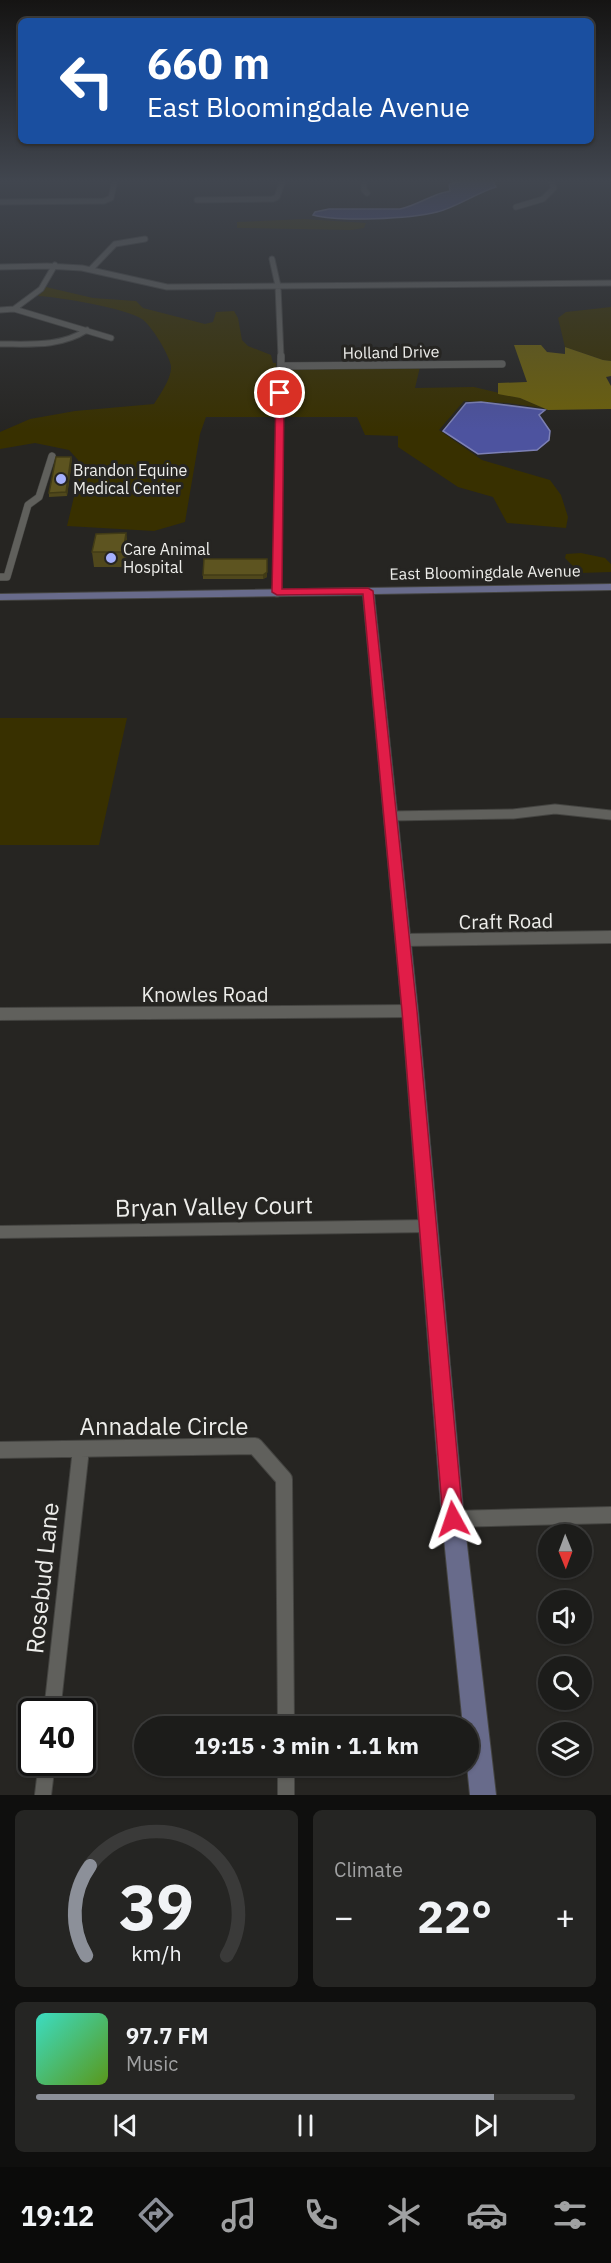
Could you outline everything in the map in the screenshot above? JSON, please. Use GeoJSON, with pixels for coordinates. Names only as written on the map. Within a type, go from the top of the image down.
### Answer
{"type":"FeatureCollection","features":[{"type":"Feature","properties":{"kind":"street"},"geometry":{"type":"LineString","coordinates":[[91,269],[97,264]]}},
{"type":"Feature","properties":{"kind":"street"},"geometry":{"type":"LineString","coordinates":[[273,264],[278,286],[280,366],[277,592]]}},
{"type":"Feature","properties":{"kind":"street"},"geometry":{"type":"LineString","coordinates":[[14,309],[41,289],[55,265]]}},
{"type":"Feature","properties":{"kind":"street"},"geometry":{"type":"LineString","coordinates":[[0,267],[55,265],[91,269],[148,286],[611,283]]}},
{"type":"Feature","properties":{"kind":"street"},"geometry":{"type":"LineString","coordinates":[[0,310],[14,309],[111,338]]}},
{"type":"Feature","properties":{"kind":"street"},"geometry":{"type":"LineString","coordinates":[[0,344],[57,344],[77,338],[87,330]]}},
{"type":"Feature","properties":{"kind":"street","name":"Holland Drive"},"geometry":{"type":"LineString","coordinates":[[280,366],[502,364]]}},
{"type":"Feature","properties":{"kind":"street"},"geometry":{"type":"LineString","coordinates":[[0,577],[7,577],[28,505],[39,497],[52,456]]}},
{"type":"Feature","properties":{"kind":"street","name":"East Bloomingdale Avenue"},"geometry":{"type":"LineString","coordinates":[[0,597],[611,587]]}},
{"type":"Feature","properties":{"kind":"street"},"geometry":{"type":"LineString","coordinates":[[368,591],[410,1011],[453,1519],[483,1795]]}},
{"type":"Feature","properties":{"kind":"street"},"geometry":{"type":"LineString","coordinates":[[390,816],[513,814],[555,809],[611,814]]}},
{"type":"Feature","properties":{"kind":"street","name":"Craft Road"},"geometry":{"type":"LineString","coordinates":[[402,940],[611,937]]}},
{"type":"Feature","properties":{"kind":"street","name":"Knowles Road"},"geometry":{"type":"LineString","coordinates":[[0,1014],[410,1011]]}},
{"type":"Feature","properties":{"kind":"street","name":"Bryan Valley Court"},"geometry":{"type":"LineString","coordinates":[[0,1232],[429,1226]]}},
{"type":"Feature","properties":{"kind":"street","name":"Annadale Circle"},"geometry":{"type":"LineString","coordinates":[[0,1450],[255,1446],[284,1479],[286,1716]]}},
{"type":"Feature","properties":{"kind":"street","name":"Rosebud Lane"},"geometry":{"type":"LineString","coordinates":[[54,1698],[81,1449]]}},
{"type":"Feature","properties":{"kind":"street"},"geometry":{"type":"LineString","coordinates":[[453,1519],[611,1515]]}},
{"type":"Feature","properties":{"kind":"street"},"geometry":{"type":"LineString","coordinates":[[43,1795],[45,1776]]}},
{"type":"Feature","properties":{"kind":"street"},"geometry":{"type":"LineString","coordinates":[[286,1776],[286,1795]]}},
{"type":"Feature","properties":{"kind":"shaded area"},"geometry":{"type":"Polygon","coordinates":[[[46,287],[93,298],[136,301],[143,308],[205,324],[213,322],[216,312],[234,311],[238,318],[242,340],[248,346],[271,355],[273,363],[276,363],[276,417],[206,417],[200,434],[185,522],[154,531],[67,526],[78,480],[78,460],[69,450],[35,443],[0,449],[0,432],[30,419],[75,411],[154,404],[170,376],[171,366],[167,354],[155,333],[142,319],[107,307],[38,296],[46,287]]]}},
{"type":"Feature","properties":{"kind":"shaded area"},"geometry":{"type":"Polygon","coordinates":[[[611,307],[611,361],[565,347],[558,318],[566,312],[611,307]]]}},
{"type":"Feature","properties":{"kind":"shaded area"},"geometry":{"type":"Polygon","coordinates":[[[514,345],[541,345],[547,352],[565,354],[565,347],[611,361],[611,376],[606,377],[611,386],[611,409],[548,410],[520,398],[498,394],[498,383],[527,382],[514,345]]]}},
{"type":"Feature","properties":{"kind":"shaded area"},"geometry":{"type":"Polygon","coordinates":[[[420,367],[415,388],[474,387],[520,398],[543,408],[508,403],[464,401],[439,430],[482,460],[550,480],[561,495],[568,517],[566,528],[507,523],[493,497],[458,487],[398,447],[398,436],[365,435],[357,417],[284,417],[284,368],[420,367]]]}},
{"type":"Feature","properties":{"kind":"shaded area"},"geometry":{"type":"Polygon","coordinates":[[[581,553],[605,558],[611,564],[611,572],[580,573],[565,558],[566,554],[581,553]]]}},
{"type":"Feature","properties":{"kind":"shaded area"},"geometry":{"type":"Polygon","coordinates":[[[0,718],[127,718],[99,845],[0,845],[0,718]]]}},
{"type":"Feature","properties":{"kind":"water"},"geometry":{"type":"Polygon","coordinates":[[[481,402],[545,410],[539,415],[550,431],[549,440],[537,450],[478,454],[443,431],[466,403],[481,402]]]}},
{"type":"Feature","properties":{"kind":"building","name":"Brandon Equine Medical Center"},"geometry":{"type":"Polygon","coordinates":[[[56,457],[71,457],[66,492],[49,493],[56,457]]]}},
{"type":"Feature","properties":{"kind":"building"},"geometry":{"type":"Polygon","coordinates":[[[126,533],[123,552],[92,552],[96,534],[126,533]]]}},
{"type":"Feature","properties":{"kind":"building"},"geometry":{"type":"Polygon","coordinates":[[[204,559],[267,559],[267,572],[263,575],[203,575],[204,559]]]}},
{"type":"Feature","properties":{"kind":"place","name":"Brandon Equine Medical Center"},"geometry":{"type":"Point","coordinates":[61,479]}},
{"type":"Feature","properties":{"kind":"place","name":"Care Animal Hospital"},"geometry":{"type":"Point","coordinates":[111,558]}},
{"type":"Feature","properties":{"kind":"route"},"geometry":{"type":"LineString","coordinates":[[280,393],[277,592],[368,591],[410,1011],[453,1519]]}}]}
